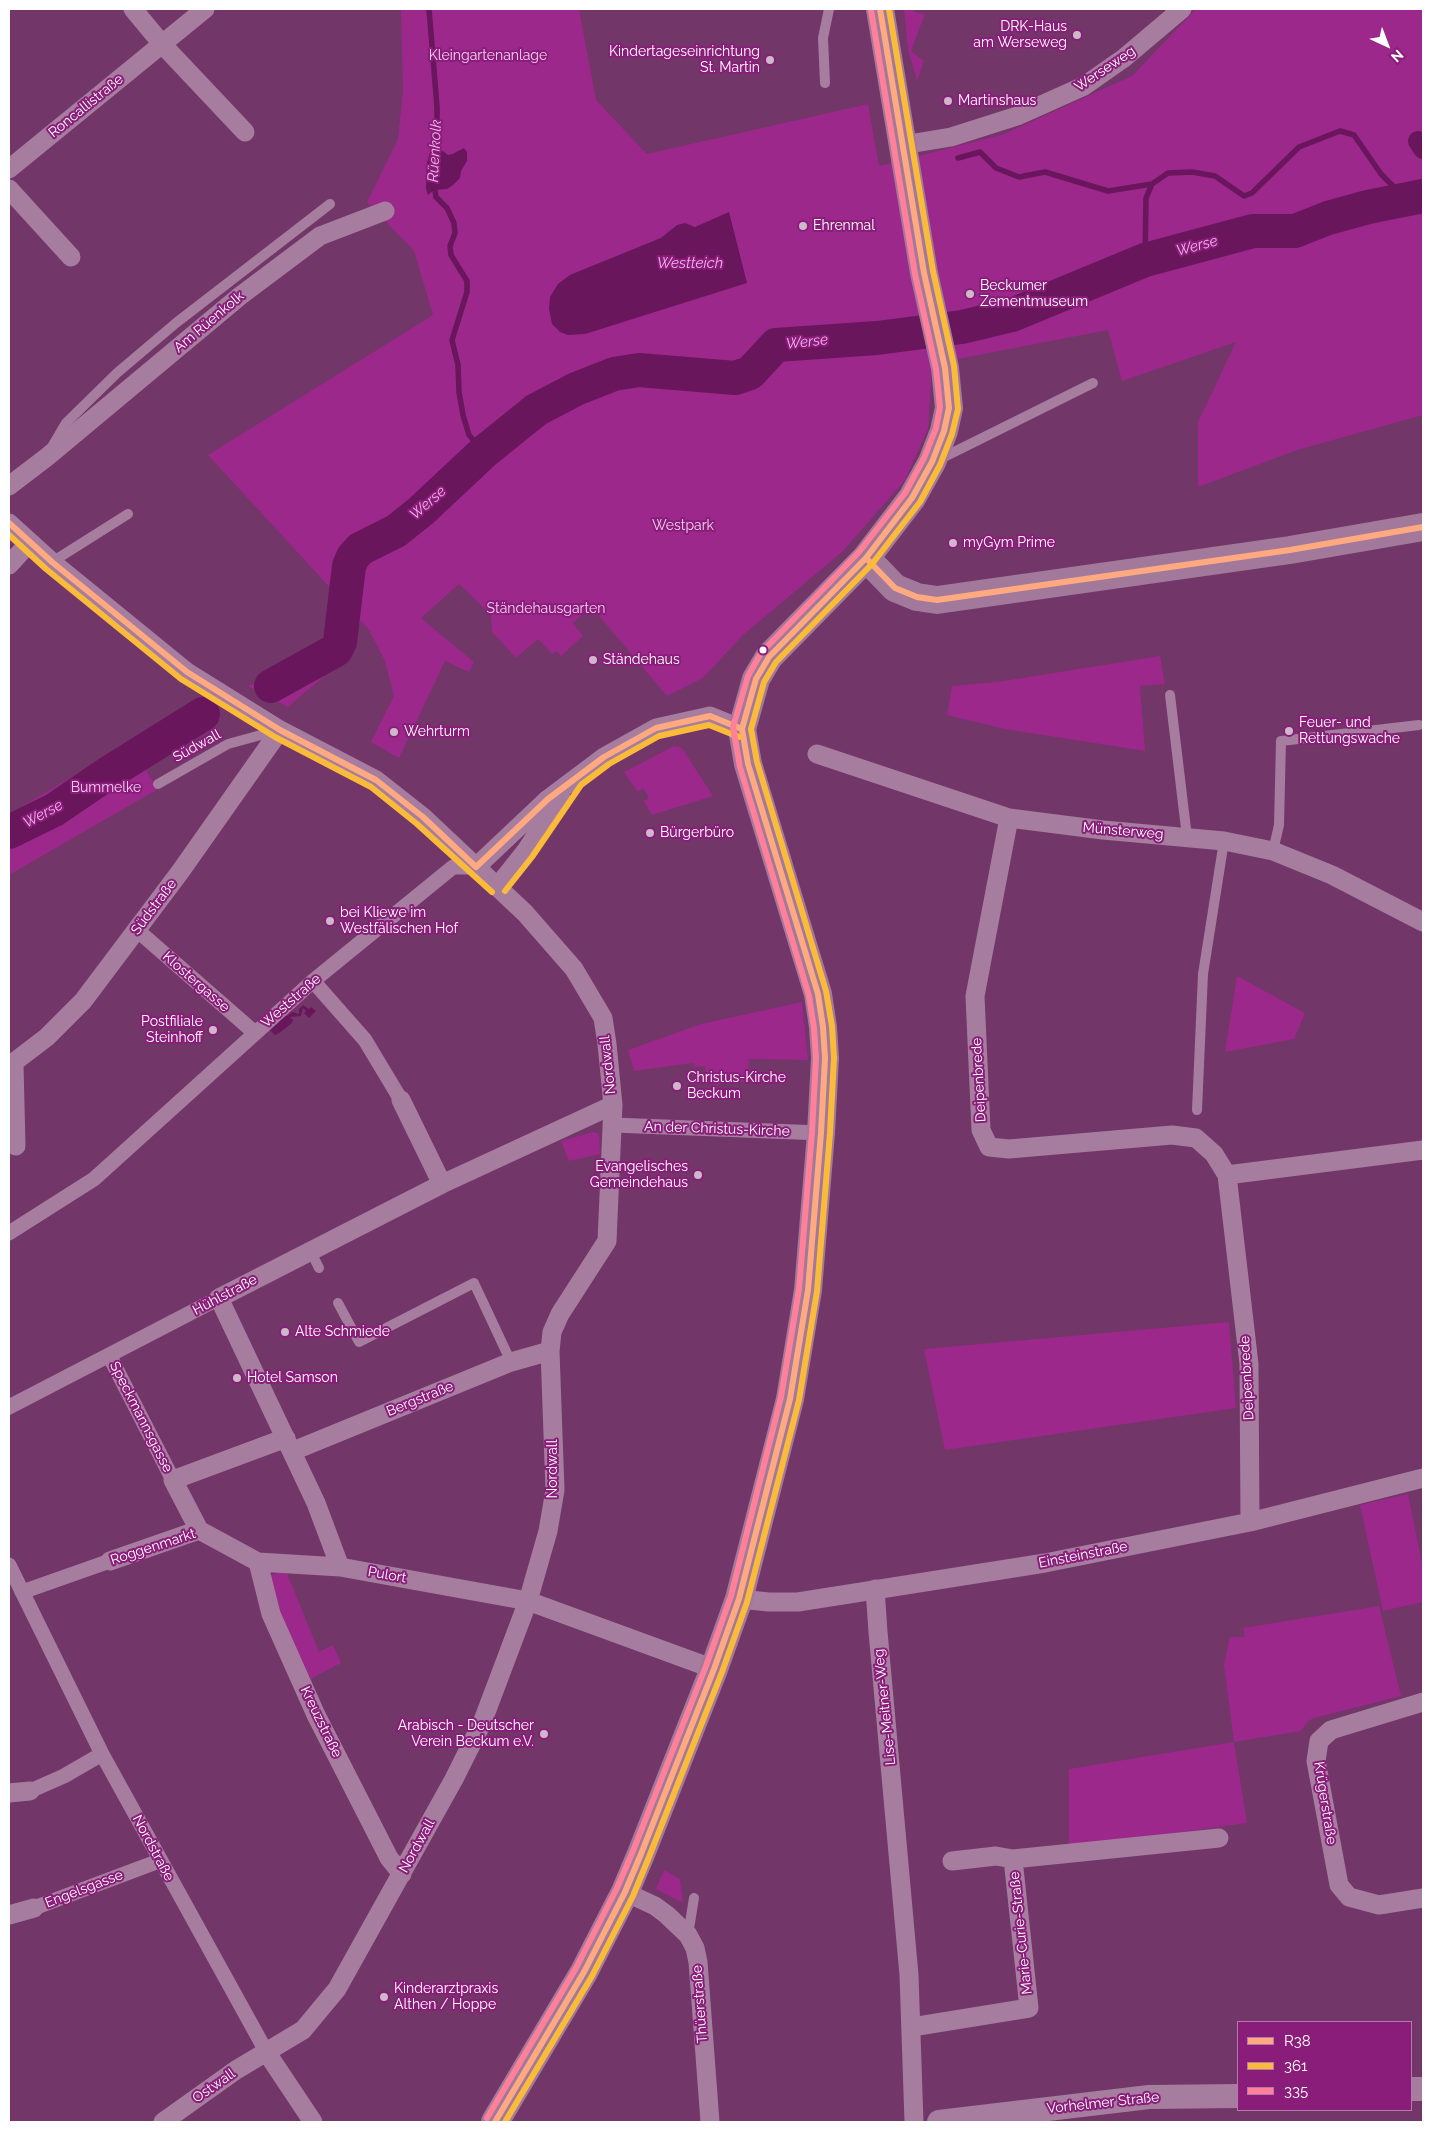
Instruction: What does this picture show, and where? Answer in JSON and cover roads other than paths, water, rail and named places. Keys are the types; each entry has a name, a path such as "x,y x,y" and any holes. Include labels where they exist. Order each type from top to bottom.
{"main road":[{"path":"495,2122 584,1972 625,1892 714,1670 739,1599 790,1399 808,1290 821,1134 825,1058 823,1027 818,994 757,798 748,764 742,729 756,679 769,657 866,558 912,498 932,462 944,431 949,408 948,387 932,312 880,9"},
{"path":"866,558 896,588 917,597 937,600 1290,550 1423,527"}],"street":[{"path":"133,9 162,44 245,132"},
{"name":"Roncallistraße","path":"9,169 205,9"},
{"name":"Werseweg","path":"903,145 951,137 1017,116 1084,86 1124,58 1182,9"},
{"path":"9,189 71,257"},
{"name":"Am Rüenkolk","path":"9,486 47,457 240,296 320,236 385,210"},
{"name":"Nordwall","path":"9,523 52,562 187,672 280,730 376,780 423,817 525,912 574,969 603,1018 608,1044 613,1105 607,1241 560,1314 552,1332 550,1351 555,1490 548,1532 528,1601 482,1723 454,1780 337,1989 303,2030 266,2053"},
{"path":"9,565 30,542"},
{"path":"476,867 548,799 604,757 656,728 710,716 742,729"},
{"name":"Südstraße","path":"11,1065 47,1037 83,1001 137,930 280,730"},
{"name":"Münsterweg","path":"817,754 1009,818 1103,830 1224,841 1272,851 1332,875 1423,922"},
{"path":"498,886 525,852 575,779"},
{"name":"Deipenbrede","path":"1009,818 975,996 981,1130 989,1147 1009,1149 1172,1135 1196,1138 1214,1154 1227,1175 1249,1364 1250,1522"},
{"name":"Weststraße","path":"9,1233 94,1179 313,981 453,867 476,867"},
{"name":"Klostergasse","path":"137,930 254,1033"},
{"path":"313,981 365,1040 402,1100 442,1184"},
{"path":"11,1065 16,1146"},
{"name":"Hühlstraße","path":"9,1407 310,1250 442,1184 613,1105"},
{"name":"An der Christus-Kirche","path":"612,1125 821,1134"},
{"path":"1227,1175 1423,1150"},
{"path":"220,1298 316,1503 340,1567"},
{"name":"Bergstraße","path":"289,1445 511,1362 550,1351"},
{"name":"Speckmannsgasse","path":"109,1355 199,1530"},
{"name":"Speckmannsgasse","path":"173,1480 289,1445"},
{"name":"Einsteinstraße","path":"739,1599 798,1602 1046,1563 1250,1522 1423,1478"},
{"name":"Roggenmarkt","path":"22,1592 199,1530 258,1562 340,1567"},
{"name":"Kreuzstraße","path":"258,1562 271,1614 316,1715 389,1858 402,1874"},
{"name":"Nordstraße","path":"9,1565 102,1754 159,1861 266,2053 313,2122"},
{"name":"Pulort","path":"340,1567 528,1601 714,1670"},
{"name":"Lise-Meitner-Weg","path":"876,1590 912,2026"},
{"name":"Krügerstraße","path":"1423,1702 1331,1730 1319,1741 1316,1761 1339,1884 1349,1897 1379,1905 1423,1898"},
{"path":"9,1793 30,1791 64,1776 102,1754"},
{"name":"Marie-Curie-Straße","path":"952,1861 996,1856 1013,1859 1219,1838"},
{"name":"Marie-Curie-Straße","path":"912,2026 1029,2008 1013,1859"},
{"name":"Engelsgasse","path":"9,1915 34,1908 159,1861"},
{"name":"Thüerstraße","path":"625,1892 655,1906 688,1935 695,1948 698,1962 710,2122"},
{"path":"912,2026 914,2122"},
{"name":"Ostwall","path":"163,2122 236,2070 266,2053"},
{"name":"Vorhelmer Straße","path":"939,2122 1149,2097 1237,2096"}],"lane":[{"path":"825,83 824,38 829,9"},
{"name":"Am Rüenkolk","path":"47,457 66,423 116,373 176,323 330,204"},
{"path":"932,462 1093,383"},
{"path":"52,562 128,514"},
{"path":"1170,696 1186,837"},
{"path":"1272,851 1279,825 1281,741 1419,725"},
{"name":"Südwall","path":"158,784 228,744 280,730"},
{"path":"1197,1110 1203,974 1224,841"},
{"path":"310,1250 319,1268"},
{"path":"338,1303 359,1342 474,1283 511,1362"},
{"path":"688,1935 694,1898"}],"water":[{"path":"464,148 467,152 467,161 461,171 460,178 447,189 434,190 428,195 426,189 427,163 430,152 443,151 448,155"},
{"name":"Westteich","path":"729,212 747,283 585,334 568,335 560,332 552,324 549,309 550,297 558,284 570,275 661,238 677,225 685,223 695,227"},
{"path":"303,1005 309,1009 311,1007 316,1011 309,1018 304,1013 306,1011 303,1008 301,1016 290,1017 293,1020 292,1023 279,1033 275,1035 270,1030 285,1014 287,1016 292,1012 299,1014 299,1009"}],"waterway":[{"name":"Rüenkolk","path":"429,9 437,107 437,158"},
{"path":"1145,260 1146,198 1152,184 1168,173 1192,172 1215,176 1244,196 1252,193 1299,147 1340,131 1354,135 1381,174 1407,200"},
{"path":"1418,141 1423,149"},
{"path":"958,158 980,152 996,168 1019,177 1045,172 1108,191 1152,184"},
{"name":"Rüenkolk","path":"434,184 436,197 447,208 454,223 455,233 450,246 451,255 467,281 467,292 452,340 458,365 459,392 463,415 469,435 484,452"},
{"name":"Werse","path":"271,686 336,650 340,642 349,566 353,557 360,549 396,531 421,511 484,452 536,410 576,389 614,374 639,370 735,378 750,373 776,345 877,338 962,327 1012,315 1145,260 1253,231 1295,231 1328,218 1368,207 1423,196"},
{"name":"Werse","path":"9,832 54,810 107,774 203,714"}],"place":[{"name":"DRK-Haus am Werseweg","path":"1077,35"},
{"name":"Kindertageseinrichtung St. Martin","path":"770,60"},
{"name":"Martinshaus","path":"948,101"},
{"name":"Ehrenmal","path":"803,226"},
{"name":"Beckumer Zementmuseum","path":"970,294"},
{"name":"myGym Prime","path":"953,543"},
{"name":"Ständehaus","path":"593,660"},
{"name":"Feuer- und Rettungswache","path":"1289,731"},
{"name":"Wehrturm","path":"394,732"},
{"name":"Bürgerbüro","path":"650,833"},
{"name":"bei Kliewe im Westfälischen Hof","path":"330,921"},
{"name":"Postfiliale Steinhoff","path":"213,1030"},
{"name":"Christus-Kirche Beckum","path":"677,1086"},
{"name":"Evangelisches Gemeindehaus","path":"698,1175"},
{"name":"Alte Schmiede","path":"285,1332"},
{"name":"Hotel Samson","path":"237,1378"},
{"name":"Arabisch - Deutscher Verein Beckum e.V.","path":"544,1734"},
{"name":"Kinderarztpraxis Althen / Hoppe","path":"384,1997"}],"park label":[{"name":"Kleingartenanlage","path":"488,56"},
{"name":"Westpark","path":"683,526"},
{"name":"Ständehausgarten","path":"546,609"},
{"name":"Bummelke","path":"106,788"}]}
